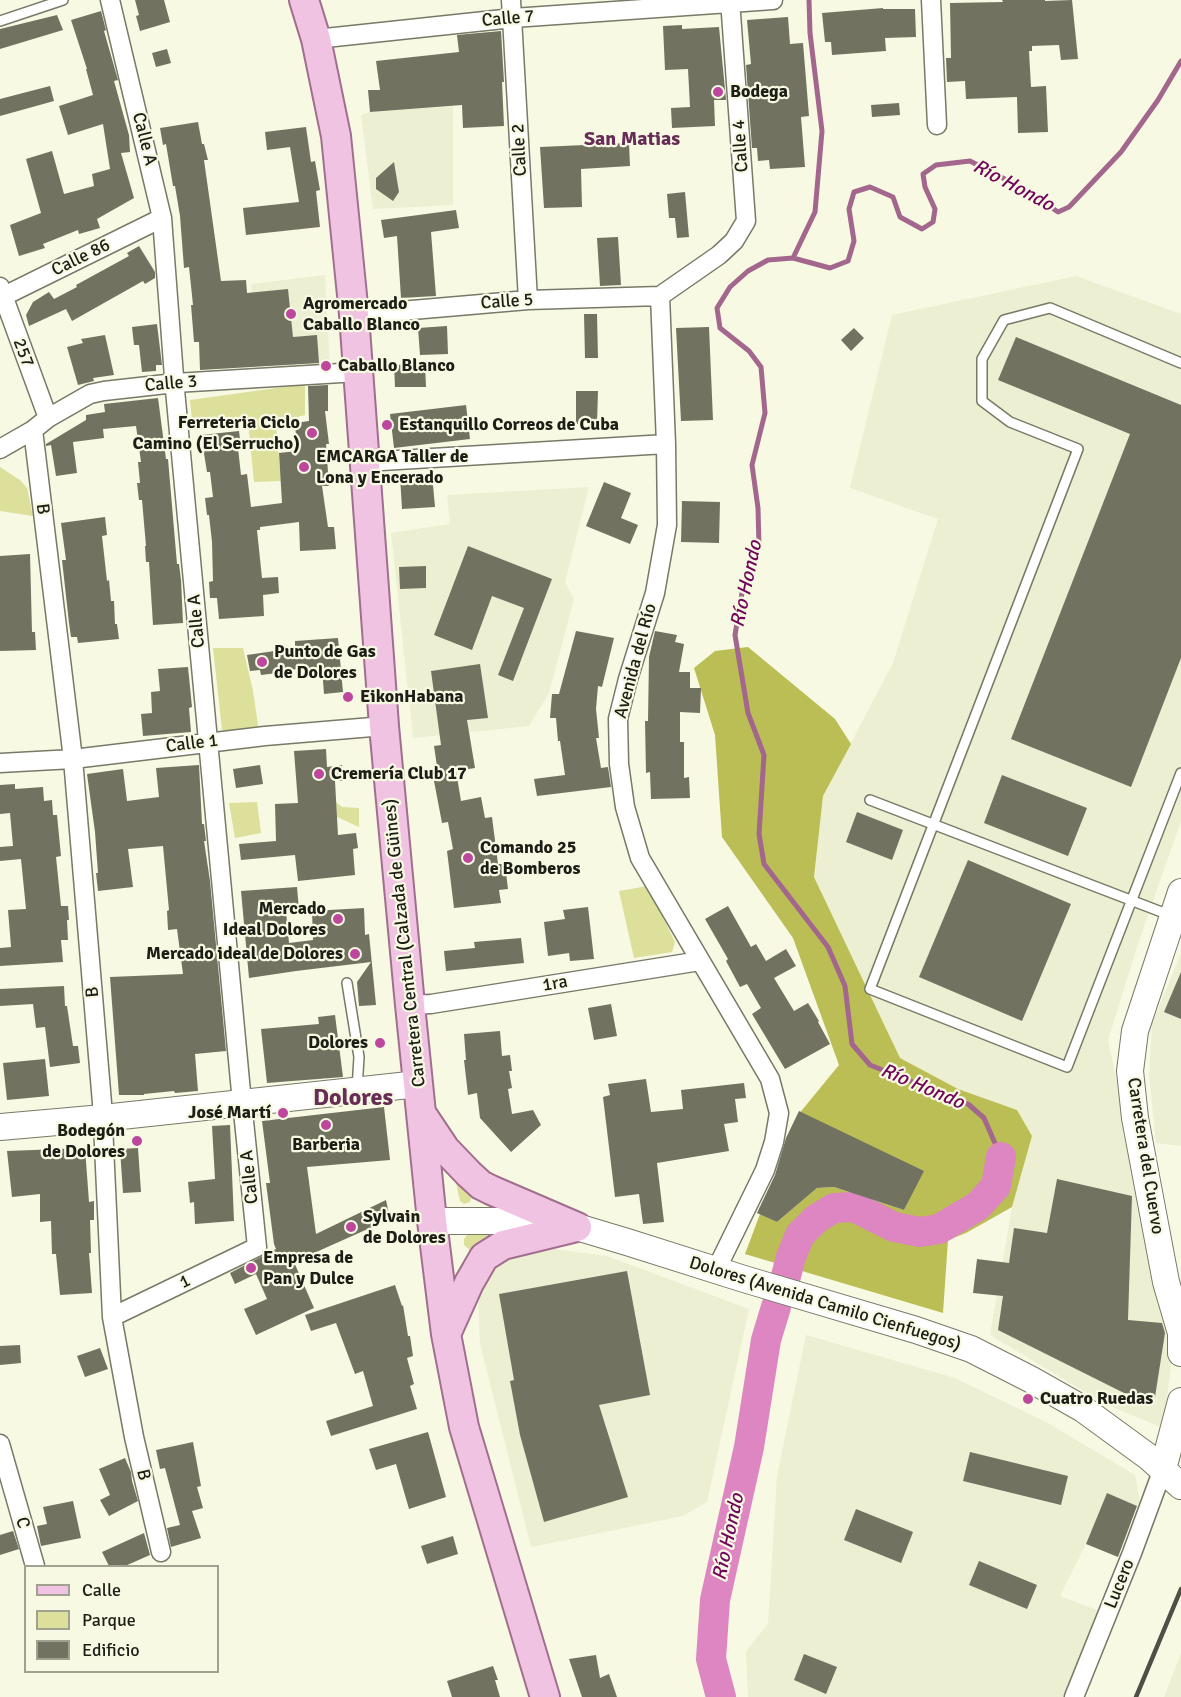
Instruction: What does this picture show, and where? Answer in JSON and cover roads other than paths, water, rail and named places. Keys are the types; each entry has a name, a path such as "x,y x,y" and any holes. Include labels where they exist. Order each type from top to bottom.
{"main road":[{"name":"Carretera Central (Calzada de Güines)","path":"304,0 316,39 336,135 354,315 384,726 421,1114 446,1334 464,1428 544,1697"},
{"path":"421,1114 445,1149 481,1185 577,1227"},
{"path":"446,1334 484,1257 503,1245 577,1227"}],"street":[{"name":"Calle A","path":"110,0 162,218 175,383 257,1247"},
{"name":"Calle 7","path":"316,39 512,9 773,0"},
{"path":"931,0 938,125"},
{"name":"Calle 4","path":"660,296 719,255 734,241 746,221 730,2"},
{"name":"Calle 2","path":"512,9 528,300"},
{"name":"Calle 86","path":"1,294 162,218"},
{"name":"257","path":"1,294 48,418"},
{"name":"Calle 5","path":"354,315 528,300 660,296"},
{"name":"Avenida del Río","path":"660,296 667,525 655,593 627,679 618,719 619,764 625,807 640,858 770,1079 779,1113 774,1142 765,1170 716,1270"},
{"name":"Calle 3","path":"0,449 90,394 175,383 358,372"},
{"name":"B","path":"33,430 73,759 103,1118 112,1317 134,1437 161,1552"},
{"path":"365,462 666,444"},
{"name":"Calle 1","path":"0,763 73,759 209,742 384,726"},
{"name":"Carretera del Cuervo","path":"1181,892 1135,1031 1130,1071 1135,1118 1166,1282 1181,1333 1181,1353"},
{"name":"1ra","path":"410,1005 431,1004 700,961"},
{"path":"0,1127 418,1084"},
{"name":"Dolores (Avenida Camilo Cienfuegos)","path":"432,1221 508,1221 577,1227 971,1349 1083,1409 1172,1477"},
{"name":"1","path":"112,1317 257,1247"},
{"path":"1172,1477 1181,1401"},
{"name":"C","path":"0,1444 35,1565"},
{"name":"Lucero","path":"1074,1697 1132,1553 1172,1477"}],"lane":[{"path":"0,21 63,0"},
{"path":"1181,363 1050,308 1004,320 982,359 982,400 1010,422 1078,449 870,989 1067,1066 1181,773"},
{"path":"870,800 1172,916"},
{"path":"347,983 359,1057 357,1091"}],"waterway":[{"path":"793,258 815,212 822,131 810,33 809,0"},
{"name":"Río Hondo","path":"1001,1157 984,1118 968,1104 870,1065 852,1044 845,986 828,947 764,864 759,834 764,755 748,713 735,635 742,593 759,547 758,508 752,465 765,413 761,367 749,351 720,328 717,308 730,287 748,271 768,260 793,258 830,268 848,261 854,241 849,209 854,192 870,187 893,197 900,217 922,229 933,222 935,209 925,187 923,174 936,165 970,161 1024,189 1058,212 1069,207 1121,152 1158,100 1181,61"},
{"name":"Río Hondo","path":"786,1276 800,1235 816,1219 834,1208 854,1207 894,1227 920,1232 939,1229 978,1206 996,1186 1001,1157"},
{"name":"Río Hondo","path":"721,1697 711,1659 715,1600 749,1447 766,1340 776,1307"}],"railway":[{"path":"1136,1697 1181,1589"}],"place":[{"name":"Bodega","path":"718,92"},
{"name":"Agromercado Caballo Blanco","path":"291,314"},
{"name":"Caballo Blanco","path":"326,366"},
{"name":"Estanquillo Correos de Cuba","path":"387,425"},
{"name":"Ferreteria Ciclo Camino (El Serrucho)","path":"312,433"},
{"name":"EMCARGA Taller de Lona y Encerado","path":"304,467"},
{"name":"Punto de Gas de Dolores","path":"262,662"},
{"name":"EikonHabana","path":"348,697"},
{"name":"Cremería Club 17","path":"319,774"},
{"name":"Comando 25 de Bomberos","path":"468,858"},
{"name":"Mercado Ideal Dolores","path":"338,919"},
{"name":"Mercado ideal de Dolores","path":"355,954"},
{"name":"Dolores","path":"380,1043"},
{"name":"José Martí","path":"283,1113"},
{"name":"Barberia","path":"326,1125"},
{"name":"Bodegón de Dolores","path":"137,1141"},
{"name":"Sylvain de Dolores","path":"351,1227"},
{"name":"Empresa de Pan y Dulce","path":"251,1268"},
{"name":"Cuatro Ruedas","path":"1028,1399"}],"district":[{"name":"San Matias","path":"632,140"},
{"name":"Dolores","path":"353,1099"}]}
